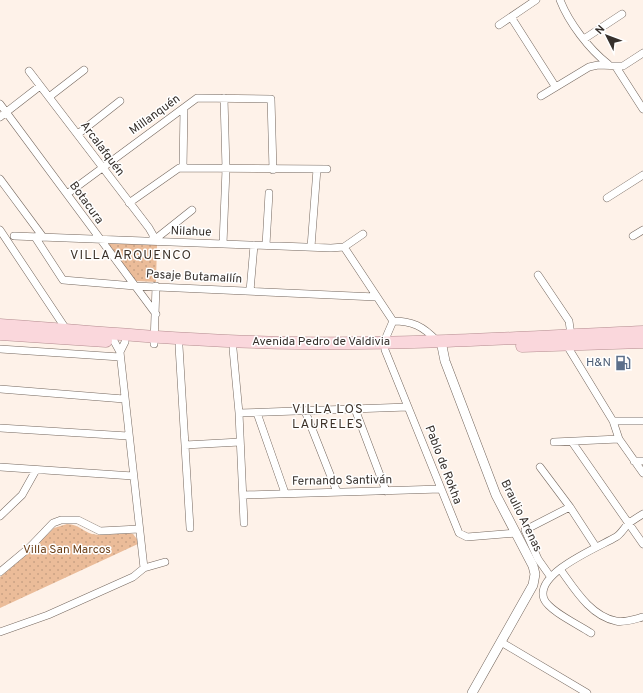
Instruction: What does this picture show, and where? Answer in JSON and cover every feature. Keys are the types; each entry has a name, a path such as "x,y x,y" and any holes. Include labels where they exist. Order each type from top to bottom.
{"main road":[{"name":"Avenida Pedro de Valdivia","path":"0,325 66,330 155,340 385,346"},
{"name":"Avenida Pedro de Valdivia","path":"569,340 643,332"},
{"name":"Avenida Pedro de Valdivia","path":"0,334 120,348 155,340 179,346 233,349 569,340 643,342"}],"street":[{"path":"499,25 536,0"},
{"path":"560,0 584,39 596,55 608,64 616,67 622,66 643,53"},
{"path":"584,39 622,14"},
{"path":"511,17 555,86"},
{"path":"541,96 555,86 589,67 608,64"},
{"path":"616,67 643,109"},
{"path":"49,97 84,70"},
{"name":"Arcalafquén","path":"29,71 149,228 153,241"},
{"path":"3,115 40,86"},
{"name":"Millanquén","path":"67,194 197,98 271,98 272,170"},
{"path":"223,244 226,169 224,98"},
{"path":"78,134 120,101"},
{"name":"Botacura","path":"0,104 3,115 67,194 156,314"},
{"path":"183,168 184,108"},
{"path":"129,203 175,170 183,168 272,170 327,169"},
{"path":"311,247 317,169"},
{"path":"607,198 643,175"},
{"path":"0,179 43,237"},
{"path":"266,245 269,193"},
{"path":"153,241 192,210"},
{"path":"0,230 66,330"},
{"path":"633,236 643,230"},
{"path":"363,234 344,247 393,321"},
{"name":"Nilahue","path":"14,236 344,247"},
{"name":"Pasaje Butamallín","path":"35,237 63,280 135,286 376,297"},
{"path":"250,291 254,245"},
{"path":"538,275 569,321 569,340 613,421 619,439 643,473"},
{"path":"155,340 156,286"},
{"path":"393,321 411,322 419,325 440,343"},
{"path":"385,346 393,321"},
{"name":"Braulio Arenas","path":"440,343 467,423 496,495 533,566 535,578 533,585 473,692"},
{"path":"179,346 190,528"},
{"name":"Pablo de Rokha","path":"385,346 456,530 461,535 467,536 516,533"},
{"path":"0,349 120,348 128,436 144,568"},
{"path":"233,349 239,413 244,523"},
{"path":"0,389 124,399"},
{"path":"239,413 408,407"},
{"path":"355,409 386,491"},
{"path":"305,411 337,492"},
{"path":"257,413 285,493"},
{"path":"613,421 643,421"},
{"path":"0,428 128,436"},
{"path":"554,442 619,439"},
{"path":"186,445 240,442"},
{"path":"572,442 643,544"},
{"path":"634,461 643,461"},
{"path":"0,467 133,476"},
{"path":"540,467 570,507 596,547"},
{"path":"0,516 22,495 36,470"},
{"name":"Fernando Santiván","path":"243,495 440,489"},
{"path":"0,506 11,507"},
{"path":"550,576 538,559 525,530 570,507"},
{"path":"590,632 557,612 544,599 544,586 550,576 596,547 617,537 629,524 643,514"},
{"path":"0,572 30,547 50,526 61,520 78,520 100,531 139,531"},
{"path":"0,632 48,615 133,577 144,568 165,562"},
{"path":"560,569 582,599 602,615 615,621 643,617"},
{"path":"501,642 587,693"}],"green space":[{"path":"106,243 157,245 156,282 136,281"},
{"name":"Villa San Marcos","path":"67,524 92,534 133,534 140,543 0,608 0,577 31,551 54,528"}],"place":[{"name":"H&N","path":"623,363"}],"district":[{"name":"VILLA ARQUENCO","path":"131,256"},
{"name":"VILLA LOS LAURELES","path":"328,418"}]}
